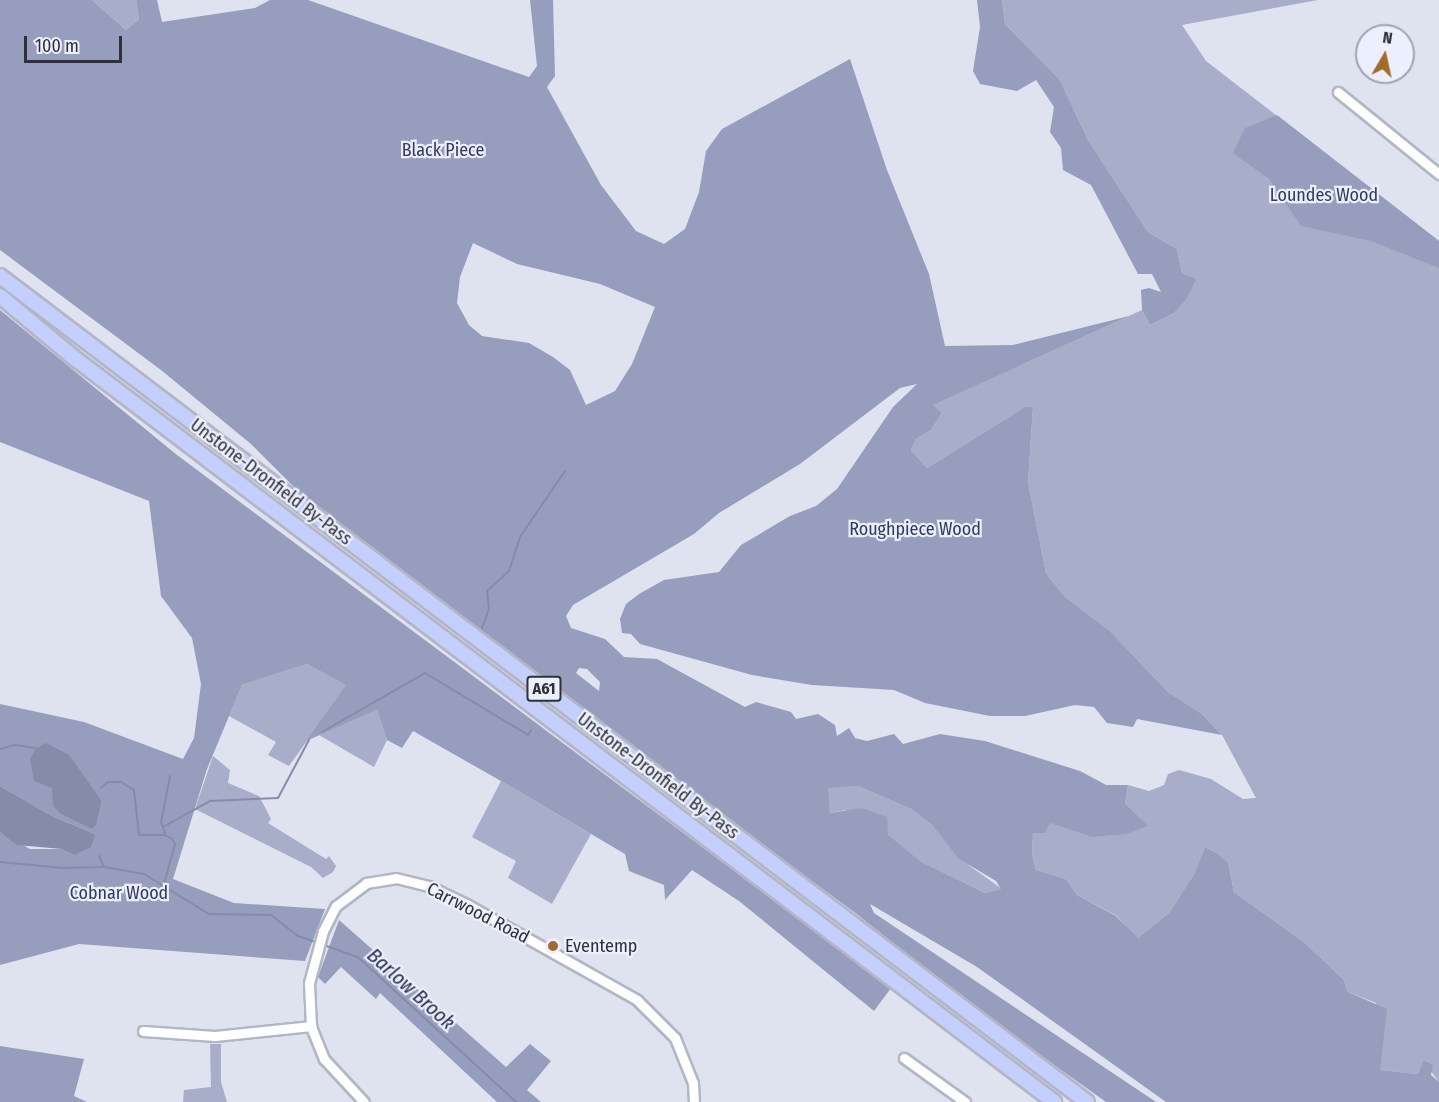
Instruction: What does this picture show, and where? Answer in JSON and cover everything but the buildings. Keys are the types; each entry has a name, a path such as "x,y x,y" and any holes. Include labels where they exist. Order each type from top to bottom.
{"highway":[{"name":"Unstone-Dronfield By-Pass","path":"0,276 1087,1102"},
{"name":"Unstone-Dronfield By-Pass","path":"0,296 73,357 1052,1102"},
{"name":"A61","path":"1052,1075 1096,1102"}],"street":[{"path":"1338,92 1439,174"},
{"name":"Carrwood Road","path":"311,1026 309,983 314,958 323,931 336,906 366,883 396,878 431,887 487,916 648,1008 675,1038 686,1060 694,1102"},
{"path":"143,1031 215,1036 311,1026 331,1068 364,1102"},
{"path":"904,1058 965,1102"}],"green space":[{"path":"0,0 92,0 126,30 139,19 136,0 157,0 162,22 255,8 270,0 308,0 529,77 537,66 530,0 553,0 555,76 547,87 601,185 636,231 664,244 685,229 699,192 706,151 722,129 850,59 887,170 929,274 945,346 1013,345 1129,316 933,405 942,413 931,430 916,439 911,450 927,468 1025,407 1033,407 1028,482 1046,573 1064,596 1110,631 1168,692 1202,714 1222,735 1137,719 1133,727 1107,723 1094,707 1075,705 1025,716 990,716 925,703 894,690 812,685 752,675 640,644 631,634 622,633 620,619 626,604 639,594 664,580 719,572 741,545 790,516 816,506 837,489 893,407 917,384 900,388 800,464 719,513 694,534 573,605 566,616 571,628 605,639 624,657 657,659 745,707 756,702 791,712 796,719 818,714 835,725 837,736 849,728 855,738 867,741 894,734 903,744 940,734 985,741 1080,771 1106,785 1128,785 1125,803 1148,826 1126,834 1092,837 1050,823 1045,833 1033,833 1032,854 1036,870 1066,879 1077,895 1116,916 1138,938 1169,913 1194,874 1205,847 1217,853 1228,862 1234,892 1305,943 1344,980 1348,992 1387,1009 1380,1070 1418,1074 1423,1060 1433,1065 1431,1075 1439,1082 1439,1102 1166,1102 977,967 870,904 874,913 1156,1102 1106,1102 984,1015 854,912 674,780 309,502 251,444 161,370 0,250","holes":["473,243 517,264 600,284 655,307 632,364 615,391 586,405 570,370 553,357 529,343 482,336 469,325 457,303 460,277","579,668 587,669 600,682 599,691 576,673","858,786 911,809 932,825 959,859 996,881 1001,889 985,893 920,861 888,835 887,817 862,808 830,813 828,788"]},
{"path":"92,0 136,0 139,19 126,30"},
{"path":"977,0 1002,0 1005,24 1060,80 1088,140 1148,232 1177,249 1182,273 1196,279 1187,299 1174,313 1150,325 1142,310 1141,290 1149,288 1161,292 1152,274 1138,274 1091,185 1063,170 1061,148 1050,132 1054,107 1036,80 1017,91 980,84 973,71 980,27"},
{"path":"1002,0 1318,0 1182,25 1206,61 1439,241 1439,1082 1423,1060 1418,1074 1380,1070 1376,1003 1348,992 1344,980 1305,943 1234,892 1228,862 1217,853 1205,847 1194,874 1169,913 1137,939 1117,916 1077,895 1066,879 1036,870 1032,854 1033,833 1049,823 1062,824 1079,833 1147,826 1125,803 1128,785 1149,791 1164,785 1168,774 1179,770 1211,779 1243,799 1256,798 1222,735 1202,714 1168,692 1110,631 1064,596 1046,573 1028,482 1033,407 1025,407 927,468 911,450 916,439 931,430 942,413 932,405 1142,310 1150,325 1174,313 1187,299 1195,279 1182,273 1177,249 1148,232 1088,140 1060,80 1005,24"},
{"name":"Loundes Wood","path":"1277,115 1439,241 1439,268 1371,241 1301,226 1269,179 1233,153 1245,128"},
{"name":"Cobnar Wood","path":"0,310 177,455 891,988 874,1011 739,901 692,870 665,900 664,885 629,871 625,854 501,781 413,731 402,748 387,740 377,710 306,741 346,685 307,664 242,685 207,769 173,879 234,903 325,909 305,961 79,944 0,965 0,832 30,849 63,849 74,855 95,834 54,817 0,786 0,704 84,722 183,759 194,738 201,684 192,638 161,596 149,501 0,442","holes":["81,773 102,801 97,823 48,783"]},
{"path":"307,664 347,685 289,766 268,755 276,742 229,716 242,685"},
{"path":"377,710 387,740 374,767 319,735"},
{"path":"213,756 230,770 228,783 259,796 271,819 268,823 326,859 329,856 336,866 333,872 323,878 311,867 195,809"},
{"path":"501,781 591,834 552,904 508,878 516,861 472,837"},
{"path":"858,786 911,809 932,825 960,859 1002,889 985,893 920,861 846,810 830,813 827,787"},
{"path":"339,920 506,1067 530,1044 551,1061 527,1090 541,1102 497,1102 380,993 376,999 341,967 325,984 318,977"},
{"path":"210,1044 221,1044 221,1082 227,1102 183,1102 184,1090 211,1087"},
{"path":"0,1046 84,1059 74,1096 87,1102 0,1102"}],"shaded area":[{"path":"46,743 69,755 102,801 97,823 92,829 61,814 53,806 52,788 34,781 30,759 36,748"},
{"path":"0,786 54,817 95,834 91,847 74,855 62,849 17,845 0,832"}],"waterway":[{"path":"482,628 489,609 487,591 509,571 520,537 565,471"},
{"path":"322,732 425,673 528,735 531,730"},
{"path":"163,827 210,801 278,798 309,740"},
{"path":"0,749 15,745 36,748"},
{"path":"165,834 161,822 170,776"},
{"path":"101,788 108,782 121,782 134,790 139,835 165,835 172,839 175,844 164,884"},
{"path":"99,856 104,867"},
{"name":"Barlow Brook","path":"0,862 63,868 104,867 144,874 209,914 271,915 298,936 318,943"},
{"name":"Barlow Brook","path":"324,945 359,958 516,1102"}],"place":[{"name":"Eventemp","path":"553,946"}],"park label":[{"name":"Black Piece","path":"443,150"},
{"name":"Roughpiece Wood","path":"915,529"}]}
